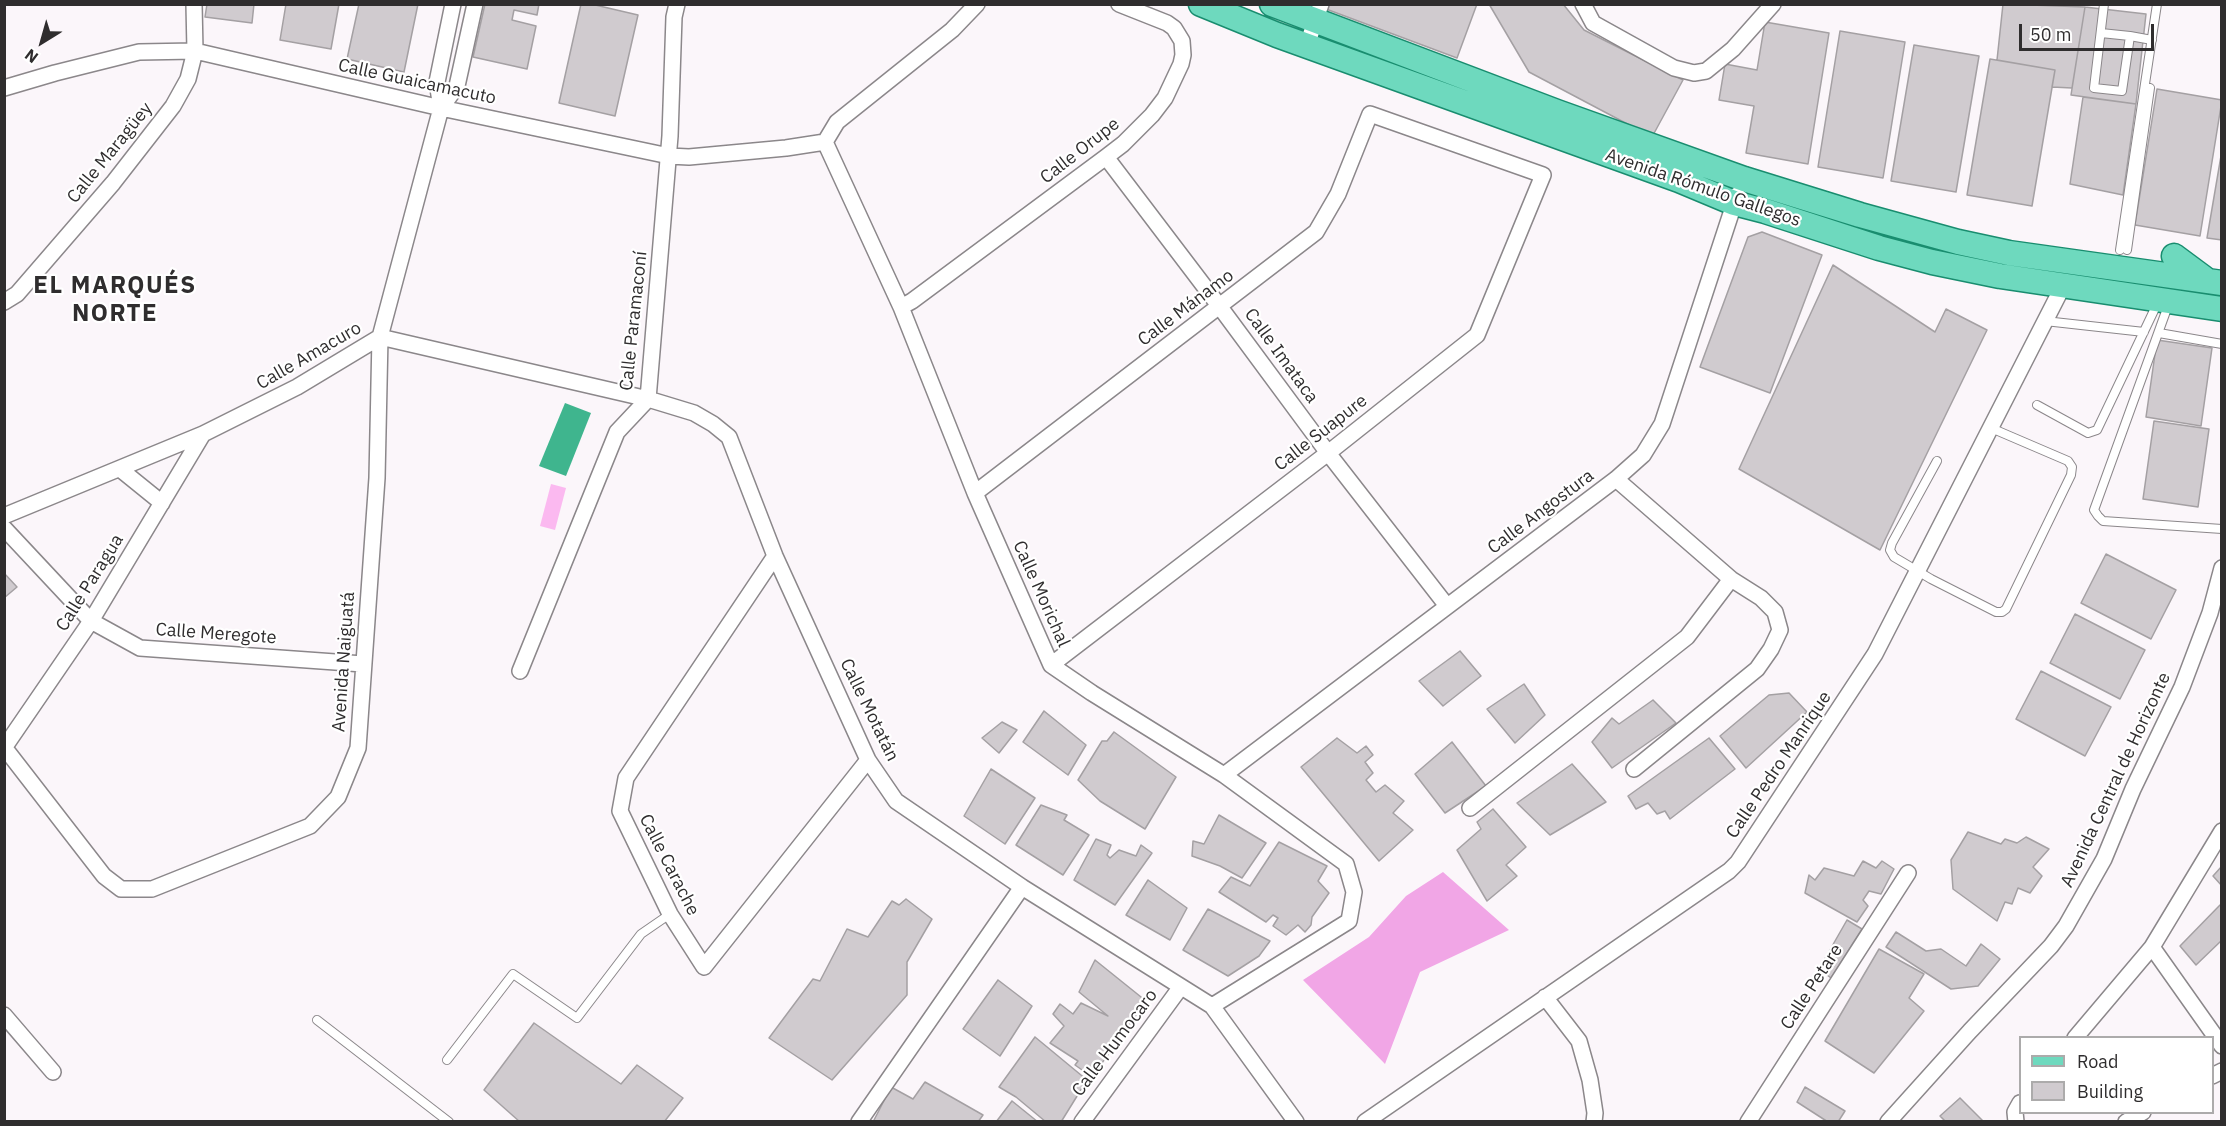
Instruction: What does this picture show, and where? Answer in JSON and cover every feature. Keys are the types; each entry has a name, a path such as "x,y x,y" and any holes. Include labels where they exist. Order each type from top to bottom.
{"main road":[{"name":"Avenida Rómulo Gallegos","path":"1201,4 1307,45 1668,176 1734,203 1932,262 2063,286 2222,309"},
{"name":"Avenida Rómulo Gallegos","path":"1272,4 1318,13 1744,179 1854,206 1958,243 2009,253 2214,281"},
{"path":"2174,256 2214,281"}],"street":[{"name":"Calle Maragüey","path":"4,303 16,294 113,183 173,106 188,79 195,51 194,4"},
{"name":"Avenida Naiguatá","path":"441,108 437,82 453,4"},
{"name":"Avenida Naiguatá","path":"5,748 104,876 122,889 152,889 310,826 338,797 358,748 377,478 380,337 441,108 457,86 475,4"},
{"path":"825,142 837,122 951,30 977,4"},
{"name":"Calle Orupe","path":"901,307 1123,144 1152,115 1165,98 1183,55 1182,41 1174,28 1167,23 1119,4"},
{"path":"1582,4 1593,23 1674,68 1694,73 1706,71 1733,49 1773,4"},
{"name":"Calle Paramaconí","path":"520,672 617,432 648,399 669,156 674,9"},
{"path":"1307,45 1318,13"},
{"name":"Calle Guaicamacuto","path":"4,88 139,52 195,51 441,108 669,156 786,148 825,142"},
{"name":"Calle Suapure","path":"1051,665 1328,453 1477,334 1543,175 1370,114"},
{"name":"Calle Mánamo","path":"975,493 1316,232 1338,194 1370,114"},
{"name":"Calle Morichal","path":"825,142 901,307 975,493 1051,665 1092,693 1224,774 1346,864 1354,892 1349,921 1212,1006"},
{"name":"Calle Imataca","path":"1106,157 1328,453 1447,606"},
{"name":"Calle Angostura","path":"1224,774 1616,479 1643,455 1662,424 1734,203 1744,179"},
{"name":"Calle Pedro Manrique","path":"1365,1122 1730,871 1738,862 1875,654 2063,286"},
{"name":"Calle Amacuro","path":"4,516 203,434 297,387 380,337 648,399"},
{"name":"Calle Motatán","path":"648,399 694,413 729,437 775,556 868,760 896,801 1022,887 1212,1006"},
{"name":"Calle Paragua","path":"5,748 91,621 203,434"},
{"path":"120,469 162,503"},
{"path":"1616,479 1731,579 1761,598 1774,612 1780,630 1772,649 1757,669 1634,769"},
{"name":"Calle Meregote","path":"4,528 91,621 140,648 363,664"},
{"name":"Calle Carache","path":"775,556 626,778 620,811 670,914 704,967 868,760"},
{"name":"Avenida Central de Horizonte","path":"1888,1122 2051,946 2066,926 2104,859 2133,789 2182,687 2210,613 2222,568"},
{"path":"1470,808 1687,637 1731,579"},
{"path":"2077,1036 2152,946 2222,831"},
{"name":"Calle Petare","path":"1748,1122 1908,873"},
{"path":"859,1122 1022,887"},
{"path":"2152,946 2222,1046"},
{"name":"Calle Humocaro","path":"1082,1122 1180,988"},
{"path":"1545,997 1580,1041 1590,1080 1595,1113 1594,1122"},
{"path":"1212,1006 1296,1122"},
{"path":"4,1015 53,1072"},
{"path":"2016,1122 2015,1112 2019,1105"},
{"path":"2126,1122 2141,1114"}],"lane":[{"path":"2104,4 2094,88 2122,91 2130,36"},
{"path":"2123,250 2152,68 2152,40 2157,4"},
{"path":"2101,33 2152,40"},
{"path":"2037,405 2088,433 2097,430 2144,332 2164,301"},
{"path":"2164,301 2159,333 2094,510 2103,520 2222,530"},
{"path":"2045,321 2144,332"},
{"path":"2159,333 2222,344"},
{"path":"1937,461 1890,550 1894,556 1918,571 1996,612 2002,612 2006,609 2071,475 2072,467 2068,461 1991,428"},
{"path":"447,1060 513,974 578,1018 641,934 670,914"},
{"path":"317,1020 449,1122"}],"shaded area":[{"path":"565,403 591,413 566,476 539,466"},
{"path":"551,484 566,488 555,530 540,526"},
{"path":"1443,872 1509,930 1420,972 1385,1064 1303,980 1369,937 1406,896"}],"building":[{"path":"207,4 254,4 252,23 205,17"},
{"path":"286,4 339,4 331,49 280,40"},
{"path":"359,4 418,4 404,72 347,59"},
{"path":"485,4 539,4 537,15 514,10 512,20 536,26 527,69 473,57"},
{"path":"581,4 591,4 638,15 615,116 559,103"},
{"path":"1328,4 1477,4 1457,58 1326,9"},
{"path":"1489,4 1563,4 1584,30 1683,80 1652,137 1529,72"},
{"path":"2003,4 2085,7 2072,88 2052,87 2055,70 1997,60"},
{"path":"2085,7 2146,14 2136,104 2071,95"},
{"path":"1765,22 1829,33 1808,164 1746,153 1754,106 1719,100 1725,64 1757,70"},
{"path":"1840,31 1905,42 1883,178 1818,167"},
{"path":"1914,45 1979,56 1956,192 1891,181"},
{"path":"1990,59 2055,70 2032,206 1967,195"},
{"path":"2157,89 2222,100 2200,236 2135,225"},
{"path":"2083,97 2136,104 2123,195 2070,184"},
{"path":"2222,150 2222,240 2207,238"},
{"path":"1762,232 1822,255 1770,393 1700,367 1748,237"},
{"path":"1833,265 1935,332 1946,309 1987,330 1880,550 1739,469"},
{"path":"2157,340 2212,348 2201,426 2146,417"},
{"path":"2154,421 2209,429 2198,507 2143,499"},
{"path":"2106,554 2176,590 2151,639 2081,603"},
{"path":"4,573 17,587 4,598"},
{"path":"2075,614 2145,650 2120,699 2050,663"},
{"path":"1460,651 1481,676 1443,706 1419,681"},
{"path":"2041,671 2111,707 2085,756 2016,719"},
{"path":"1524,684 1545,715 1515,743 1487,709"},
{"path":"1789,693 1807,712 1746,768 1720,736 1769,695"},
{"path":"1653,700 1676,723 1612,768 1592,742 1612,718 1619,724"},
{"path":"1044,711 1086,745 1068,775 1023,742"},
{"path":"1002,722 1017,730 999,753 982,738"},
{"path":"1114,732 1176,777 1145,829 1100,801 1078,780 1102,741 1107,741"},
{"path":"1337,738 1357,753 1366,746 1373,755 1365,762 1373,773 1366,780 1376,792 1385,785 1404,801 1393,813 1413,830 1379,861 1301,767"},
{"path":"1709,738 1735,769 1670,819 1665,811 1657,814 1648,803 1636,809 1628,796"},
{"path":"1452,742 1486,786 1445,813 1415,774"},
{"path":"1572,764 1606,802 1550,835 1517,803"},
{"path":"991,769 1035,798 1005,844 964,816"},
{"path":"1041,805 1067,815 1064,820 1089,835 1063,875 1016,845"},
{"path":"1493,809 1526,847 1506,865 1517,876 1487,901 1457,850 1481,829 1477,822"},
{"path":"1219,815 1266,843 1242,878 1220,866 1192,856 1193,841 1204,844"},
{"path":"1968,832 2001,844 2005,839 2017,843 2026,837 2049,849 2033,867 2042,876 2030,893 2018,888 2012,904 2005,902 1997,921 1953,889 1951,860"},
{"path":"1096,839 1111,845 1107,855 1110,858 1119,850 1136,856 1141,845 1152,853 1115,905 1074,880"},
{"path":"1279,842 1327,866 1318,881 1329,893 1312,917 1311,925 1305,932 1298,925 1286,935 1273,926 1278,918 1273,915 1266,922 1219,892 1231,877 1250,886"},
{"path":"1863,861 1876,868 1882,861 1894,869 1881,894 1869,891 1863,900 1868,906 1857,922 1805,893 1809,875 1815,880 1824,868 1854,876"},
{"path":"2222,866 2222,886 2213,876"},
{"path":"1148,880 1187,908 1170,940 1126,915"},
{"path":"906,899 932,919 907,962 907,995 832,1080 769,1038 813,979 820,981 847,929 868,937 892,901 899,905"},
{"path":"2220,905 2222,906 2222,940 2196,965 2180,946"},
{"path":"1208,909 1270,941 1259,956 1228,976 1183,950"},
{"path":"1847,920 1862,929 1831,978 1819,969"},
{"path":"1896,932 1926,951 1941,949 1966,966 1981,944 2000,959 1978,986 1951,989 1886,947"},
{"path":"1879,949 1924,974 1909,998 1924,1011 1874,1073 1825,1041"},
{"path":"1095,960 1146,1001 1092,1077 1075,1065 1078,1061 1050,1043 1064,1026 1053,1014 1060,1004 1073,1014 1081,1003 1108,1016 1079,992"},
{"path":"998,980 1032,1006 1000,1056 963,1029"},
{"path":"534,1023 621,1084 637,1065 683,1098 664,1122 520,1122 484,1090"},
{"path":"1035,1037 1087,1080 1061,1122 1046,1122 1016,1097 999,1087"},
{"path":"925,1082 983,1115 978,1122 873,1122 891,1087 913,1099"},
{"path":"1805,1087 1845,1111 1838,1122 1828,1122 1797,1102"},
{"path":"1960,1098 1984,1122 1946,1122 1940,1116"},
{"path":"1012,1101 1038,1122 996,1122"}],"district":[{"name":"EL MARQUÉS NORTE","path":"115,300"}]}
